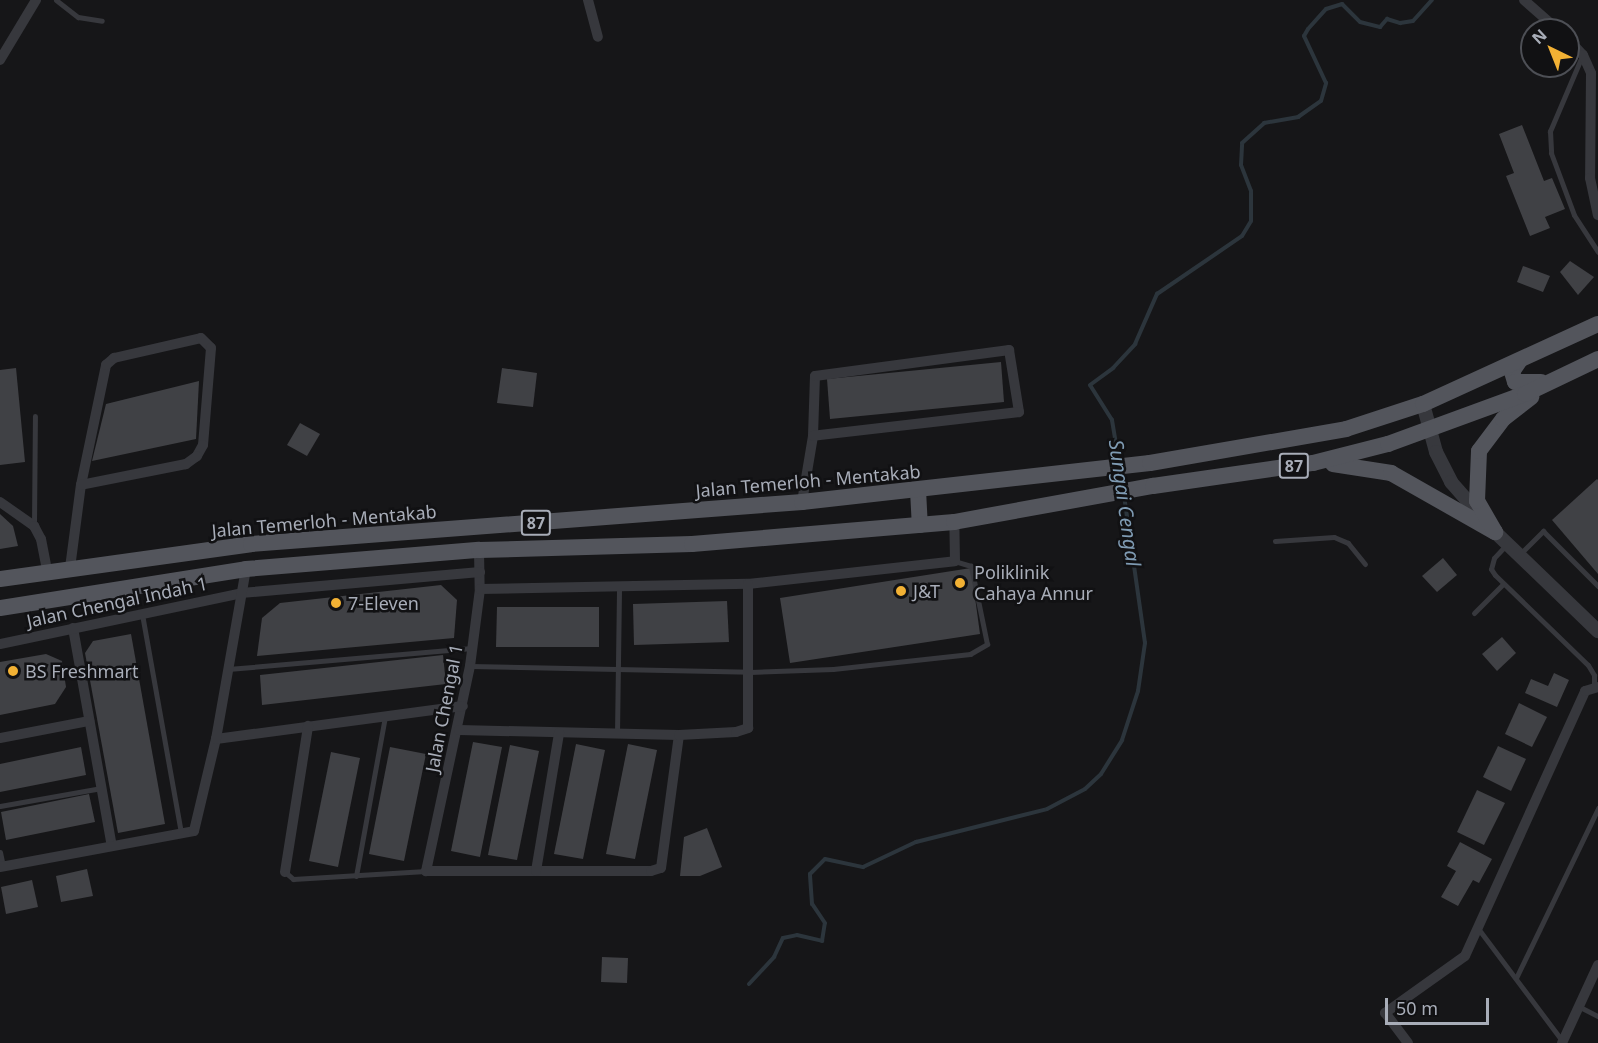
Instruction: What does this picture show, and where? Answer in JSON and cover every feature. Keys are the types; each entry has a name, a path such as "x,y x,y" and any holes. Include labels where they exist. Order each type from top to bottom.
{"main road":[{"name":"Jalan Temerloh - Mentakab","path":"0,579 47,570 251,544 802,502 1072,475 1150,463 1346,429 1423,404 1598,324"},
{"name":"87","path":"0,608 246,569 479,550 692,544 954,522 1153,486 1313,463 1431,429 1554,381 1598,359"},
{"path":"1520,360 1512,372 1515,382 1554,381"},
{"path":"1495,532 1478,501 1479,451 1503,419 1554,381"},
{"path":"1313,463 1359,465 1391,473 1495,532"},
{"path":"918,490 920,525"}],"street":[{"path":"0,60 36,0"},
{"path":"588,0 598,37"},
{"path":"1524,0 1544,18"},
{"path":"1580,52 1591,73 1590,178 1598,215"},
{"path":"70,568 81,485 106,365 114,358 201,338 211,348 203,445 197,456 186,464 81,485"},
{"path":"802,502 813,436 815,376 1009,350 1019,412 813,436"},
{"path":"1423,404 1451,482 1495,532 1598,631"},
{"path":"0,502 33,526 41,539 47,570"},
{"path":"480,589 748,584 955,561 954,522"},
{"name":"Jalan Chengal 1","path":"426,871 459,730 470,666 480,589 479,550"},
{"path":"1,866 194,831 216,738 246,569"},
{"name":"Jalan Chengal Indah 1","path":"0,644 241,593 480,572"},
{"path":"459,730 679,735 736,732 748,728 750,672 748,584"},
{"path":"73,628 112,846"},
{"path":"1408,1043 1385,1013 1465,956 1476,926 1592,688"},
{"path":"216,738 463,706"},
{"path":"0,738 89,721"},
{"path":"285,872 308,726"},
{"path":"536,871 559,733"},
{"path":"426,871 651,872 661,868 679,735"},
{"path":"1562,1042 1598,965"}],"lane":[{"path":"56,0 78,17 102,21"},
{"path":"1583,55 1550,131 1551,153 1574,215 1598,252"},
{"path":"33,526 35,416"},
{"path":"1519,555 1543,531 1598,586"},
{"path":"1275,541 1334,537 1348,543 1365,564"},
{"path":"1507,544 1494,558 1491,569 1503,584 1588,665 1594,675 1592,688"},
{"path":"470,666 750,672 845,668 979,652 987,644 971,566 964,560 955,561"},
{"path":"1474,613 1503,584"},
{"path":"617,734 619,586"},
{"path":"142,614 181,833"},
{"path":"228,669 472,648"},
{"path":"356,876 385,716"},
{"path":"0,806 101,788"},
{"path":"1516,978 1598,808"},
{"path":"0,852 1,866"},
{"path":"285,872 292,879 426,871"},
{"path":"1476,926 1562,1042"},
{"path":"1578,1006 1598,1016"}],"building":[{"path":"1522,125 1544,181 1552,178 1565,209 1545,217 1550,228 1530,236 1506,176 1514,173 1499,134"},
{"path":"1570,261 1594,277 1578,295 1560,272"},
{"path":"1523,266 1550,276 1543,292 1517,282"},
{"path":"1001,362 1004,402 830,419 827,379"},
{"path":"16,368 25,462 0,465 0,370"},
{"path":"502,368 537,373 533,407 497,403"},
{"path":"199,381 196,439 92,461 106,404"},
{"path":"300,423 320,434 307,456 287,445"},
{"path":"1598,480 1598,574 1552,520"},
{"path":"0,514 13,526 18,546 0,549"},
{"path":"1443,558 1457,575 1437,592 1422,576"},
{"path":"971,568 980,634 790,663 780,598"},
{"path":"441,585 457,600 454,638 257,656 262,618 280,603"},
{"path":"727,601 729,642 634,645 633,604"},
{"path":"497,607 599,607 599,647 496,647"},
{"path":"131,634 165,824 118,833 85,653 93,641"},
{"path":"1502,637 1516,653 1497,671 1482,654"},
{"path":"46,654 62,661 66,687 55,704 0,715 0,662"},
{"path":"443,655 446,684 262,705 260,675"},
{"path":"1554,673 1569,680 1557,707 1525,693 1531,679 1548,686"},
{"path":"1519,703 1547,717 1532,747 1505,734"},
{"path":"473,742 502,747 480,857 451,851"},
{"path":"576,744 605,750 583,859 554,854"},
{"path":"628,744 657,750 635,859 606,854"},
{"path":"510,745 539,751 517,860 488,855"},
{"path":"1498,746 1526,759 1511,791 1483,777"},
{"path":"81,747 86,775 0,792 0,764"},
{"path":"390,747 426,754 404,861 369,854"},
{"path":"331,752 360,758 338,867 309,861"},
{"path":"1477,790 1505,803 1484,845 1457,832"},
{"path":"89,794 95,822 6,840 1,812"},
{"path":"707,828 722,867 700,876 680,876 684,837"},
{"path":"1460,842 1492,859 1479,883 1473,880 1458,906 1441,897 1456,871 1447,866"},
{"path":"87,869 93,896 61,902 56,876"},
{"path":"32,880 38,907 6,914 1,887"},
{"path":"602,957 628,958 627,983 601,982"}],"waterway":[{"name":"Sungai Cengal","path":"1119,462 1112,420 1090,385 1113,368 1135,344 1157,294 1242,236 1251,221 1251,191 1241,165 1242,143 1264,123 1298,117 1321,101 1326,83 1304,36 1308,29 1326,9 1342,4 1360,22 1380,27 1387,19 1400,23 1413,21 1432,0"},
{"name":"Sungai Cengal","path":"1120,470 1122,486"},
{"name":"Sungai Cengal","path":"749,984 774,957 783,938 797,935 822,941 825,923 812,904 810,874 825,859 863,867 916,842 1047,809 1085,789 1101,774 1122,740 1138,691 1145,643 1124,496"}],"place":[{"name":"Poliklinik Cahaya Annur","path":"960,583"},
{"name":"J&T","path":"901,591"},
{"name":"7-Eleven","path":"336,603"},
{"name":"BS Freshmart","path":"13,671"}]}
